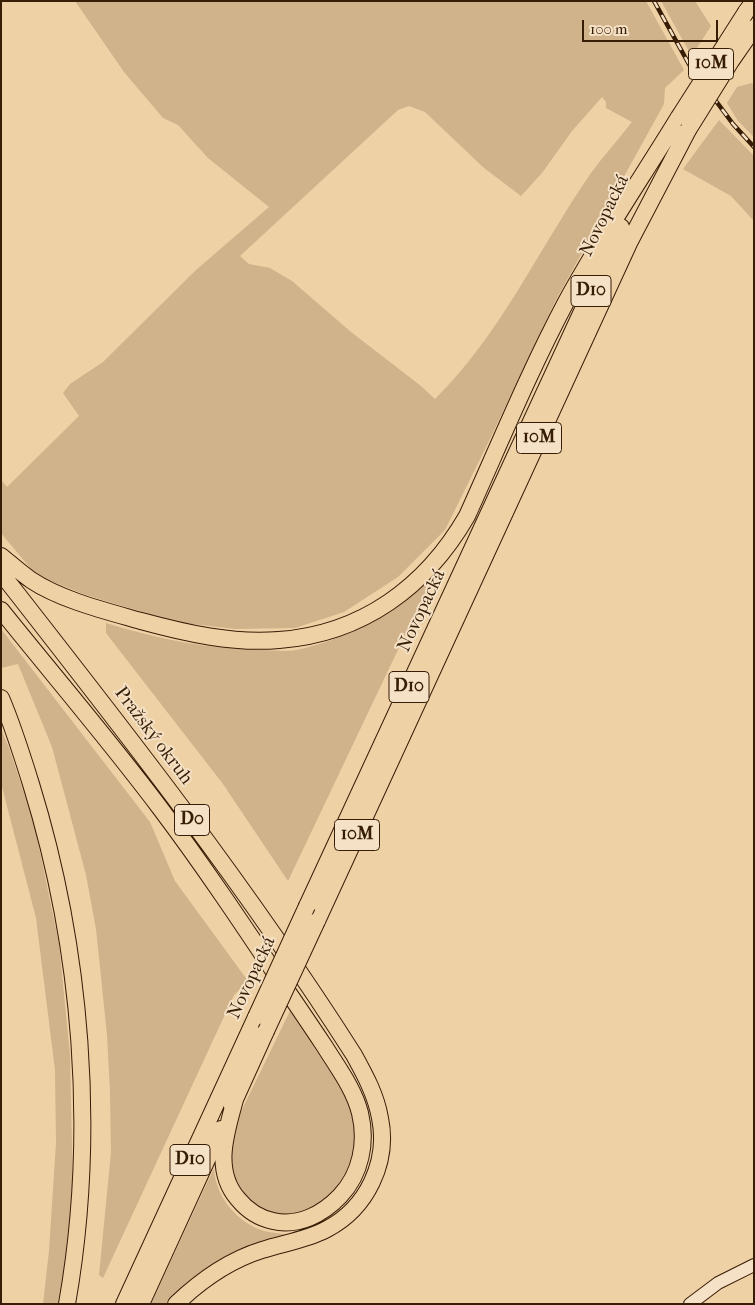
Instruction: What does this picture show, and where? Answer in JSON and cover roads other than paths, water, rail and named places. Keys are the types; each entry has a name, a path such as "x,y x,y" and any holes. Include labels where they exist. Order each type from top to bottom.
{"highway":[{"name":"Novopacká","path":"141,1304 683,124 750,7"},
{"name":"Novopacká","path":"124,1304 618,233 646,177 754,28"},
{"path":"1,556 32,580 81,602 157,626 216,637 244,640 279,640 305,636 329,631 357,621 391,601 417,581 438,560 455,537 467,516 566,302 602,240 683,124"},
{"name":"Pražský okruh","path":"1,573 127,734 273,933 342,1037 366,1078 380,1116 382,1140 380,1160 375,1175 360,1202 342,1220 324,1231 260,1250 232,1263 203,1281 176,1304"},
{"name":"Pražský okruh","path":"1,610 160,807 238,918 342,1075 357,1104 362,1129 362,1147 359,1163 348,1186 332,1204 311,1217 295,1222 279,1222 264,1218 250,1211 239,1202 228,1183 223,1153 236,1096"},
{"path":"1,698 20,747 41,815 64,918 72,972 80,1069 81,1156 79,1204 67,1304"}],"street":[{"path":"690,1304 718,1283 754,1265"}],"railway":[{"path":"654,1 690,66 733,124 754,147"}]}
